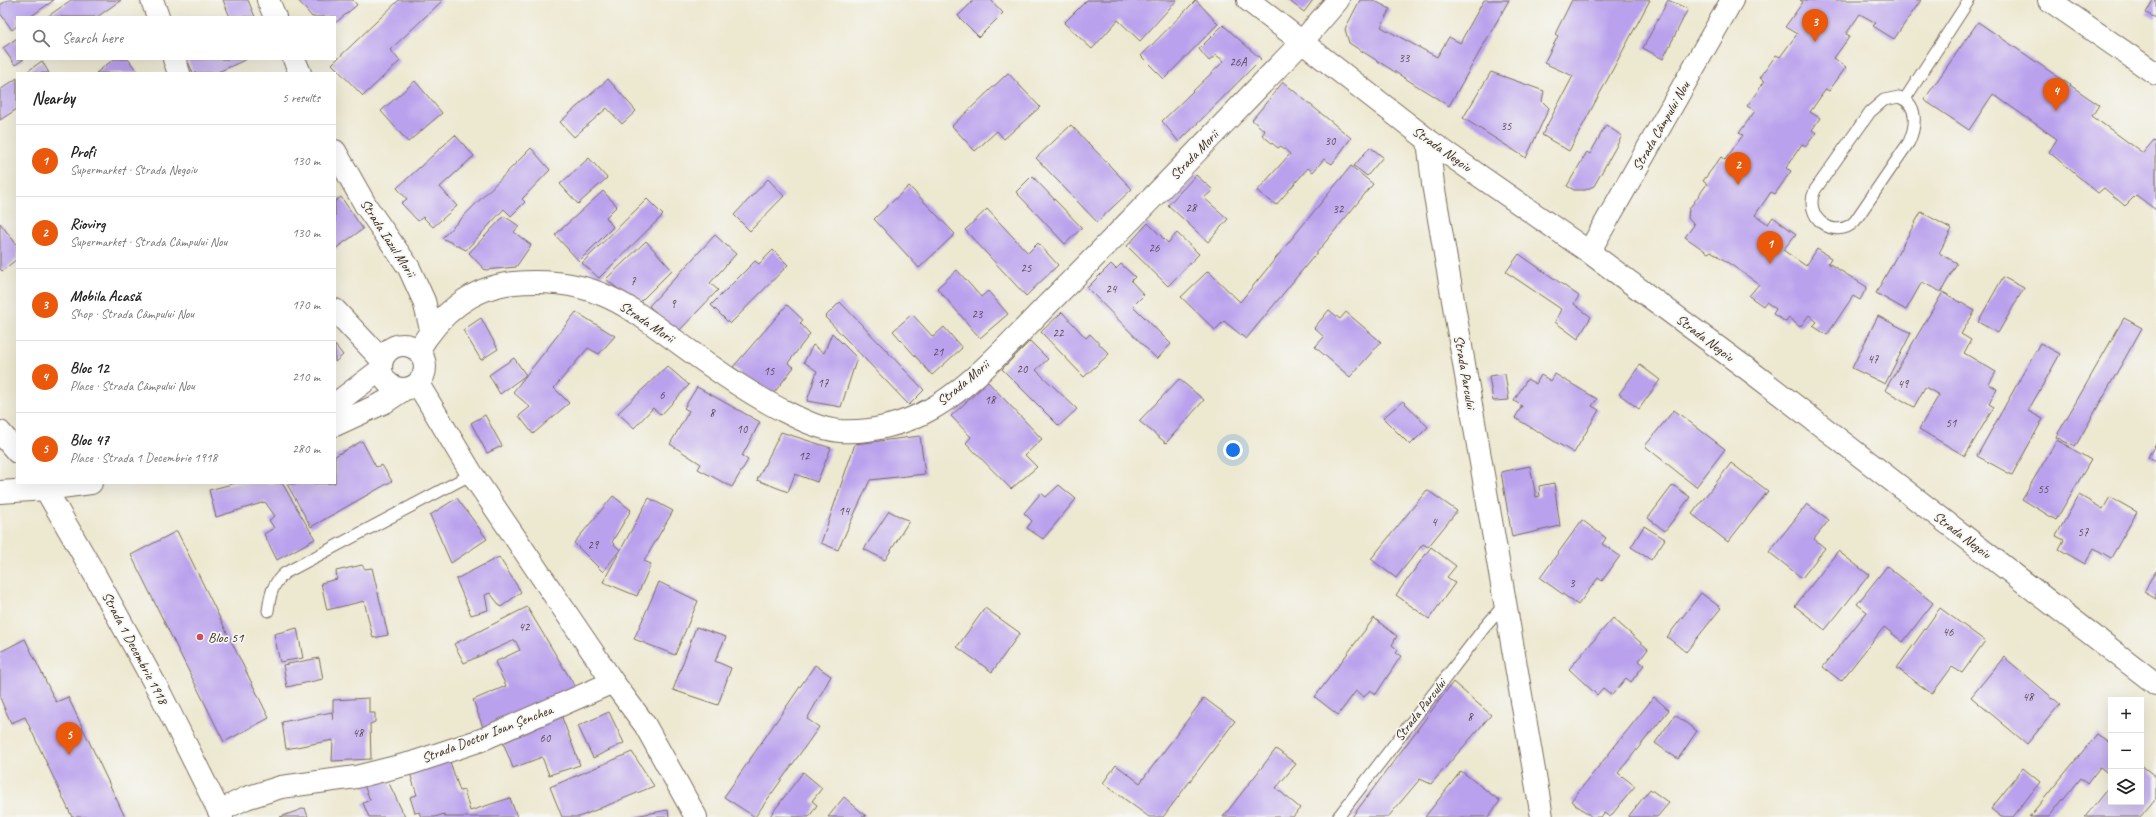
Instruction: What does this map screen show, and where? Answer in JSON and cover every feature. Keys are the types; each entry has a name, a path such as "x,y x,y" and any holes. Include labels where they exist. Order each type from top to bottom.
{"street":[{"path":"152,0 158,16"},
{"path":"268,0 275,16"},
{"name":"Strada Negoiu","path":"1248,0 1301,43 1428,140 1589,252 1754,374 2156,684"},
{"name":"Strada Morii","path":"418,351 431,330 456,306 485,290 505,284 525,282 569,285 600,293 630,308 723,375 800,419 822,428 841,431 877,428 907,420 932,409 950,397 989,361 1117,235 1301,43 1338,0"},
{"name":"Strada Câmpului Nou","path":"1589,252 1732,0"},
{"path":"2055,2 2156,74"},
{"path":"174,60 179,72"},
{"path":"294,60 300,72"},
{"name":"Strada Parcului","path":"1428,140 1433,184 1504,605 1542,817"},
{"name":"Strada Iazul Morii","path":"336,153 354,186 409,268 424,302 431,330"},
{"path":"336,311 381,365 383,378 388,384 395,389 411,387"},
{"path":"336,403 381,365 386,352 402,345 411,346 424,358 426,367 424,376 411,387 385,402 336,425"},
{"path":"411,387 613,682 656,742 696,817"},
{"path":"0,432 16,451"},
{"path":"0,492 44,486 75,484"},
{"name":"Strada 1 Decembrie 1918","path":"44,486 161,695 221,814"},
{"name":"Strada Doctor Ioan Șenchea","path":"221,814 246,798 281,787 356,777 412,763 481,740 613,682"}],"lane":[{"path":"1905,99 1969,0"},
{"path":"1899,97 1905,99 1914,112 1915,122 1914,131 1909,142 1850,226 1837,230 1824,223 1814,214 1811,208 1811,202 1815,190 1870,112 1884,100 1899,97"},
{"path":"268,611 272,589 275,583 285,573 472,474"},
{"name":"Strada Parcului","path":"1338,817 1484,628 1504,605"}],"building":[{"path":"8,0 54,0 31,16 16,16 16,27 12,30 0,13 0,5"},
{"path":"71,0 121,0 98,16 48,16"},
{"path":"223,0 248,0 255,16 230,16"},
{"path":"298,0 353,0 357,5 336,22 336,16 311,16"},
{"path":"399,0 443,0 390,50 400,61 363,96 332,64"},
{"path":"974,0 991,0 1003,13 979,37 958,16"},
{"path":"1087,0 1177,0 1140,41 1118,20 1092,49 1064,23"},
{"path":"1196,0 1218,24 1164,79 1141,56"},
{"path":"1288,0 1313,0 1304,12"},
{"path":"1360,0 1373,0 1390,9 1381,27 1437,57 1449,37 1460,43 1484,0 1509,0 1449,106 1349,43 1345,29"},
{"path":"1572,0 1650,0 1569,151 1542,135 1573,76 1544,63 1558,36 1555,34"},
{"path":"1668,0 1688,9 1663,59 1643,48"},
{"path":"1800,0 1921,0 1894,39 1873,26 1876,23 1860,14 1846,34 1850,36 1834,58 1846,67 1829,91 1826,89 1810,112 1820,118 1812,130 1816,133 1806,146 1802,144 1786,168 1791,171 1775,194 1771,192 1755,215 1768,224 1773,217 1796,234 1783,250 1806,266 1817,249 1831,258 1828,263 1867,287 1860,300 1853,296 1827,335 1813,326 1817,322 1809,315 1800,327 1789,318 1786,322 1773,314 1776,309 1766,302 1763,306 1749,296 1759,284 1711,251 1708,253 1685,237 1694,225 1688,218 1689,209 1707,184 1703,181 1721,157 1725,160 1743,135 1739,133 1755,111 1747,106 1765,81 1760,78 1776,55 1780,57 1797,34 1785,27 1803,2"},
{"path":"2153,0 2156,0 2156,18 2146,13"},
{"path":"1978,22 2099,105 2092,116 2143,153 2154,140 2156,142 2156,210 2136,195 2125,206 2104,188 2098,193 2049,152 2057,139 1993,94 1969,130 1924,100"},
{"path":"1223,25 1261,59 1179,142 1162,121 1224,61 1216,55 1209,61 1199,49"},
{"path":"16,39 16,60 22,60 15,65 3,48"},
{"path":"113,60 129,60 137,72 97,72"},
{"path":"187,60 245,60 218,72 193,72"},
{"path":"42,61 48,72 26,72"},
{"path":"1491,72 1544,91 1542,101 1549,108 1526,158 1463,118"},
{"path":"1008,73 1040,107 1004,139 997,131 975,151 952,126"},
{"path":"16,79 16,110 0,120 0,90"},
{"path":"608,79 636,111 622,124 607,108 574,137 560,122"},
{"path":"415,81 442,113 408,142 381,111"},
{"path":"1283,82 1351,138 1332,164 1324,159 1313,172 1308,168 1276,205 1257,191 1290,154 1281,146 1278,148 1262,135 1265,131 1252,120"},
{"path":"1071,125 1132,189 1097,222 1036,158"},
{"path":"1606,125 1622,136 1594,186 1585,190 1574,190 1567,186 1587,152 1590,154"},
{"path":"455,135 474,156 440,187 457,206 433,227 423,217 418,221 401,203 407,199 397,188"},
{"path":"1370,147 1383,157 1367,176 1354,166"},
{"path":"531,148 550,170 522,199 525,202 511,216 504,209 466,250 442,238"},
{"path":"589,158 607,178 578,204 560,184"},
{"path":"1351,166 1373,184 1246,339 1224,321 1215,330 1181,297 1208,271 1240,302"},
{"path":"1196,175 1213,190 1204,198 1228,219 1208,242 1168,205"},
{"path":"1032,176 1082,228 1065,244 1016,192"},
{"path":"768,179 784,196 750,231 734,215"},
{"path":"909,186 955,234 919,268 874,219"},
{"path":"603,191 617,206 606,217 613,227 579,261 555,235"},
{"path":"341,197 363,229 336,248 336,200"},
{"path":"647,199 663,215 599,278 582,263"},
{"path":"987,209 1028,253 1038,243 1058,265 1026,296 965,230"},
{"path":"1921,212 1952,229 1939,253 1957,263 1941,292 1922,282 1906,310 1876,293"},
{"path":"504,216 519,226 514,232 531,245 516,267 485,270 469,253"},
{"path":"0,223 16,244 16,260 2,271 0,269"},
{"path":"1148,223 1168,243 1177,233 1199,254 1168,286 1127,246"},
{"path":"715,235 736,254 710,283 718,290 678,332 649,306"},
{"path":"646,241 672,270 637,305 606,279"},
{"path":"773,250 788,265 730,324 711,305 755,261 759,264"},
{"path":"1519,254 1579,296 1574,304 1591,317 1578,339 1555,322 1561,309 1506,272"},
{"path":"1111,264 1116,269 1121,264 1135,277 1131,281 1144,295 1133,306 1171,344 1157,359 1087,288"},
{"path":"957,270 981,297 988,291 1008,314 980,338 937,288"},
{"path":"2003,277 2024,288 1998,333 1978,322"},
{"path":"1943,292 1975,311 1961,334 1971,340 1964,353 1996,372 1989,384 1997,389 1989,404 1994,407 1965,456 1919,429 1939,395 1925,387 1914,407 1885,390"},
{"path":"840,302 924,390 909,405 825,317"},
{"path":"787,305 803,320 800,323 810,334 788,363 794,367 773,394 733,367"},
{"path":"1329,310 1340,319 1346,312 1381,342 1350,377 1315,347 1324,337 1314,328"},
{"path":"576,312 615,336 599,354 588,348 554,388 569,403 533,434 519,416 530,407 513,392"},
{"path":"1062,312 1086,338 1090,334 1109,354 1084,377 1041,332"},
{"path":"912,314 933,337 944,327 962,348 932,375 893,331"},
{"path":"1878,316 1911,333 1885,384 1852,368"},
{"path":"481,318 498,349 481,360 463,330"},
{"path":"2124,318 2142,328 2075,447 2056,437"},
{"path":"832,333 857,358 841,407 807,401 817,371 804,362 813,345 824,353"},
{"path":"1030,341 1048,359 1036,370 1077,409 1059,426 1002,369"},
{"path":"2040,343 2060,354 2028,411 2043,419 2012,475 1977,456"},
{"path":"336,346 343,355 336,361"},
{"path":"514,358 526,375 500,394 489,375"},
{"path":"1640,365 1660,380 1639,409 1619,394"},
{"path":"667,366 689,385 661,415 653,408 634,428 618,413"},
{"path":"1505,374 1509,400 1493,401 1489,376"},
{"path":"1555,374 1597,399 1592,406 1599,410 1574,453 1515,418 1522,406 1514,401 1527,379 1536,384 1541,375 1551,381"},
{"path":"1179,379 1204,400 1166,443 1139,421"},
{"path":"988,382 1042,439 1025,455 1037,467 1011,489 966,443 971,437 951,416"},
{"path":"697,387 760,422 742,456 748,460 732,487 698,469 701,464 670,444 689,411 684,408"},
{"path":"1403,401 1428,427 1410,445 1383,418"},
{"path":"1674,410 1725,449 1696,487 1645,446"},
{"path":"485,415 502,446 487,453 471,423"},
{"path":"781,432 831,448 817,482 795,474 788,492 757,480"},
{"path":"920,436 925,474 870,480 838,550 821,543 855,444"},
{"path":"2057,440 2091,460 2056,520 2022,499"},
{"path":"362,441 376,467 382,465 392,481 311,527 287,484 336,484 336,455"},
{"path":"2156,444 2156,462 2148,457"},
{"path":"1731,463 1768,491 1728,542 1692,514"},
{"path":"1530,466 1536,497 1540,496 1539,486 1554,483 1560,526 1512,537 1501,472"},
{"path":"232,484 283,484 315,539 277,560 264,534 274,528 269,520 275,516 265,502 216,517 209,490"},
{"path":"1059,485 1076,499 1043,539 1027,528 1032,521 1024,513 1041,493 1046,497"},
{"path":"1673,485 1690,497 1665,531 1648,518"},
{"path":"1427,490 1457,511 1428,547 1423,544 1396,578 1371,559"},
{"path":"2079,495 2103,509 2110,497 2137,512 2111,558 2094,548 2085,564 2059,549 2064,540 2056,536"},
{"path":"613,496 631,510 612,542 620,550 603,572 574,543"},
{"path":"457,498 487,539 451,563 430,515"},
{"path":"649,498 673,511 644,561 651,564 637,596 603,582"},
{"path":"1807,504 1829,520 1814,539 1825,548 1802,578 1769,552"},
{"path":"889,511 909,521 885,560 864,549"},
{"path":"1582,520 1606,538 1602,544 1620,556 1602,581 1598,578 1578,605 1540,578"},
{"path":"1644,526 1665,539 1651,560 1631,547"},
{"name":"Bloc 51","path":"177,531 269,718 224,742 131,555"},
{"path":"1431,547 1456,566 1447,577 1455,583 1429,619 1396,595"},
{"path":"1838,551 1869,575 1825,630 1795,606"},
{"path":"499,557 521,592 501,607 490,593 485,595 488,610 471,615 456,579"},
{"path":"362,565 365,569 372,568 388,635 373,638 364,601 327,610 321,583 337,579 336,571"},
{"path":"1887,566 1933,603 1903,642 1884,627 1841,681 1823,667 1867,612 1857,604"},
{"path":"2156,571 2156,599 2144,592"},
{"path":"659,582 698,601 675,655 634,639"},
{"path":"1701,593 1721,608 1686,652 1667,637"},
{"path":"527,607 577,690 484,730 473,700 506,686 495,662 520,650 515,640 464,663 454,644"},
{"path":"985,608 1020,633 992,672 957,647"},
{"path":"1940,608 1985,641 1962,673 1952,667 1932,694 1897,668"},
{"path":"1374,618 1397,636 1392,645 1398,650 1396,653 1401,656 1376,694 1370,690 1364,697 1356,691 1338,715 1315,697"},
{"path":"1613,618 1648,649 1639,661 1644,665 1631,682 1626,678 1612,695 1603,688 1597,695 1569,669"},
{"path":"696,627 726,637 715,661 731,668 718,705 673,690"},
{"path":"297,628 303,658 280,662 274,634"},
{"path":"25,639 56,702 68,697 125,817 72,817 25,717 11,723 0,698 0,652"},
{"path":"2004,657 2060,704 2027,744 1971,697"},
{"path":"319,658 323,679 287,687 283,665"},
{"path":"815,665 831,676 807,719 819,727 755,817 724,797"},
{"path":"1453,682 1491,715 1431,784 1420,779 1388,817 1352,817"},
{"path":"1654,697 1669,710 1618,773 1635,786 1610,817 1604,813 1601,817 1592,817 1571,801"},
{"path":"369,698 369,713 375,713 375,722 370,724 371,759 332,761 333,740 286,749 282,722 332,712 333,720 333,700"},
{"path":"1204,698 1235,721 1163,817 1149,817 1103,783 1116,765 1140,783"},
{"path":"609,712 624,743 593,758 578,726"},
{"path":"561,715 580,765 549,775 542,757 513,768 501,737"},
{"path":"1675,715 1697,731 1678,759 1655,743"},
{"path":"2097,734 2108,742 2108,774 2100,767 2087,784 2080,778 2049,817 2029,817"},
{"path":"1276,749 1296,764 1276,788 1300,808 1293,817 1223,817"},
{"path":"632,752 654,786 579,817 562,817 550,787"},
{"path":"449,759 460,791 464,790 470,811 510,798 517,817 445,817 444,814 435,817 421,817 419,812 415,813 410,797 417,795 409,770"},
{"path":"2144,767 2156,777 2156,798 2140,817 2085,817 2108,788 2108,805 2144,805"},
{"path":"2023,768 2040,782 2013,817 2001,817 1991,809"},
{"path":"1461,771 1500,801 1488,817 1425,817"},
{"path":"803,772 822,788 812,801 817,805 809,817 770,816"},
{"path":"385,775 405,817 369,817 363,803 370,800 363,783"},
{"path":"1650,789 1669,803 1657,817 1628,817"},
{"path":"844,797 866,816 828,817"},
{"path":"305,808 308,817 280,817"},
{"path":"668,810 669,817 635,817 635,816"}],"place":[{"name":"Mobila Acasă","path":"1815,42"},
{"name":"Bloc 12","path":"2056,111"},
{"name":"Riovirg","path":"1738,185"},
{"name":"Profi","path":"1770,264"},
{"name":"Bloc 51","path":"200,637"},
{"name":"Bloc 47","path":"69,755"}]}
